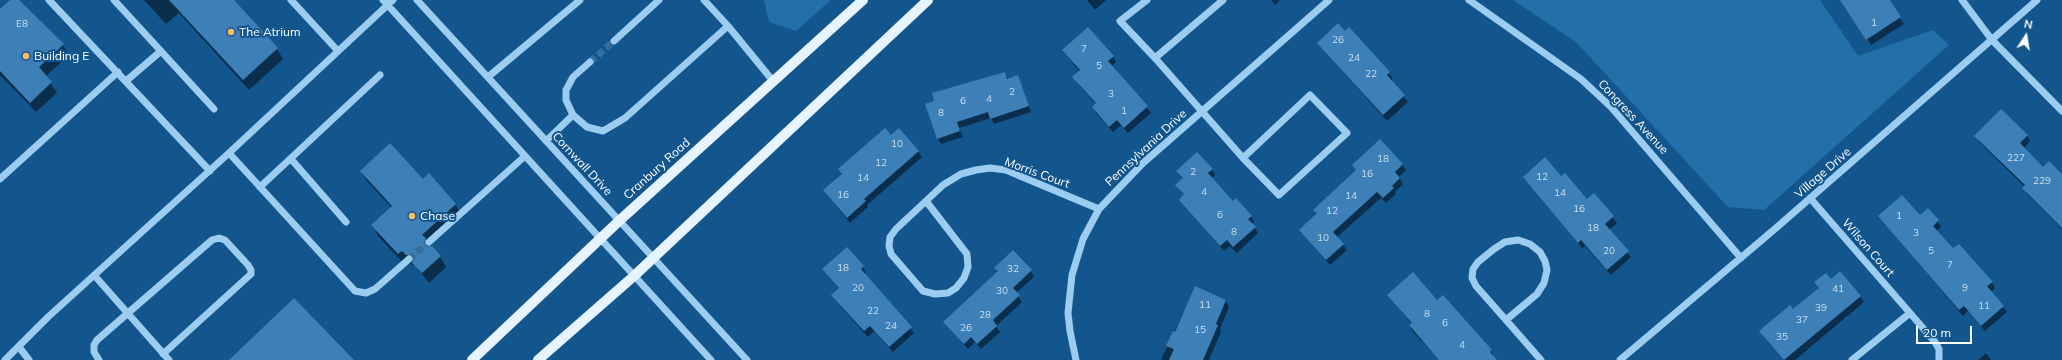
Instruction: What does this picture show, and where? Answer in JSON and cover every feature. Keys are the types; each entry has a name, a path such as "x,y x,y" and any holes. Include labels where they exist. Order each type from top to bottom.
{"main road":[{"name":"Cranbury Road","path":"472,360 620,221 863,0"},
{"path":"538,360 654,258 928,0"}],"street":[{"path":"49,0 210,171"},
{"path":"114,0 214,109"},
{"path":"291,0 338,51"},
{"name":"Cornwall Drive","path":"417,0 747,360"},
{"path":"488,77 580,0"},
{"path":"614,41 659,0"},
{"path":"704,0 728,26 773,82"},
{"path":"1147,0 1120,21 1243,158 1279,195 1347,133 1310,95 1243,158"},
{"path":"1154,58 1223,0"},
{"name":"Pennsylvania Drive","path":"1076,360 1070,332 1068,313 1072,275 1083,239 1099,209 1143,163 1329,0"},
{"name":"Congress Avenue","path":"1469,0 1581,79 1611,107 1741,258"},
{"path":"1962,0 1992,40 2062,111"},
{"name":"Village Drive","path":"1620,360 1741,258 2037,0"},
{"path":"5,360 48,317 210,171 388,2 710,360"},
{"path":"590,62 573,77 566,90 566,100 573,115 587,127 603,131 625,118 728,26"},
{"path":"126,81 161,51"},
{"path":"0,179 118,72"},
{"path":"260,187 380,76"},
{"path":"546,140 573,115"},
{"path":"229,153 355,291 366,293 376,289 409,259"},
{"path":"429,242 525,156"},
{"path":"290,159 346,222"},
{"name":"Morris Court","path":"926,201 943,185 961,174 990,168 1006,170 1099,209"},
{"name":"Wilson Court","path":"1810,198 1935,342 1939,349 1939,360"},
{"path":"926,201 966,254 968,267 964,278 956,288 948,293 936,294 923,291 891,254 889,246 890,237 896,229 926,201"},
{"path":"99,360 94,352 94,345 128,313 212,240 219,238 225,240 248,265 251,270 251,274 163,354"},
{"path":"1506,320 1537,294 1544,283 1546,270 1545,261 1540,252 1530,244 1518,240 1505,242 1494,248 1473,269 1472,278 1476,286 1541,360"},
{"path":"94,275 169,360"},
{"path":"1852,360 1910,313"},
{"path":"19,347 29,360"}],"shaded area":[{"path":"764,0 831,0 796,31 769,22"},
{"path":"1513,0 1820,0 1858,56 1933,30 1949,45 1764,210 1728,207 1576,42"}],"building":[{"name":"Building E","path":"10,0 19,0 64,44 39,67 52,82 30,103 0,71 0,9"},
{"name":"The Atrium","path":"169,0 234,0 278,48 243,80"},
{"path":"1840,0 1890,0 1901,17 1866,40"},
{"path":"1338,23 1345,31 1349,27 1390,72 1387,75 1405,95 1383,115 1317,43"},
{"path":"1088,27 1114,56 1108,61 1148,106 1124,128 1117,120 1109,127 1092,107 1096,103 1072,77 1080,70 1062,50"},
{"path":"1005,72 1007,79 1018,75 1029,106 990,119 988,112 957,122 960,131 937,139 925,104 934,101 932,93"},
{"path":"2001,109 2028,135 2020,143 2043,167 2049,161 2062,174 2062,228 2022,188 2025,185 1974,136"},
{"path":"885,128 891,135 899,128 919,151 864,199 866,201 847,218 823,190 842,174 838,169"},
{"path":"1380,139 1403,164 1395,172 1400,178 1392,186 1394,188 1383,198 1377,192 1333,232 1344,244 1326,260 1299,230 1317,213 1313,210 1356,170 1352,165"},
{"name":"Chase","path":"390,143 423,179 429,173 456,204 422,235 426,238 424,243 426,246 432,246 441,256 422,273 412,263 414,258 412,255 406,255 402,251 398,254 371,225 392,206 360,171"},
{"path":"1197,152 1213,169 1208,173 1233,201 1236,198 1252,216 1248,219 1256,227 1233,247 1227,240 1220,246 1179,200 1184,194 1175,185 1183,178 1176,171"},
{"path":"1545,157 1561,176 1565,173 1587,199 1594,193 1614,216 1605,224 1629,251 1607,270 1581,240 1578,243 1523,177"},
{"path":"1902,195 1920,215 1928,208 1939,220 1933,226 1953,248 1959,244 1993,282 1987,286 2004,306 1981,326 1964,306 1959,310 1878,216"},
{"path":"847,247 864,266 861,269 912,327 889,347 870,326 864,331 831,295 839,288 822,269"},
{"path":"1013,250 1032,270 1013,288 1020,295 993,320 997,326 977,344 971,337 964,344 943,322 998,271 994,268"},
{"path":"1840,271 1861,296 1784,360 1759,331 1790,305 1793,309 1819,288 1814,282 1826,273 1831,279"},
{"path":"1413,272 1437,300 1443,295 1492,350 1490,352 1497,360 1439,360 1409,325 1412,323 1387,295"},
{"path":"1195,286 1226,300 1216,324 1218,325 1203,360 1169,360 1174,349 1166,346 1173,331 1175,332"},
{"path":"294,298 354,360 229,360"}],"tunnel":[{"path":"590,62 614,41"},
{"path":"409,259 429,242"}],"place":[{"name":"The Atrium","path":"231,32"},
{"name":"Building E","path":"26,56"},
{"name":"Chase","path":"412,216"}]}
